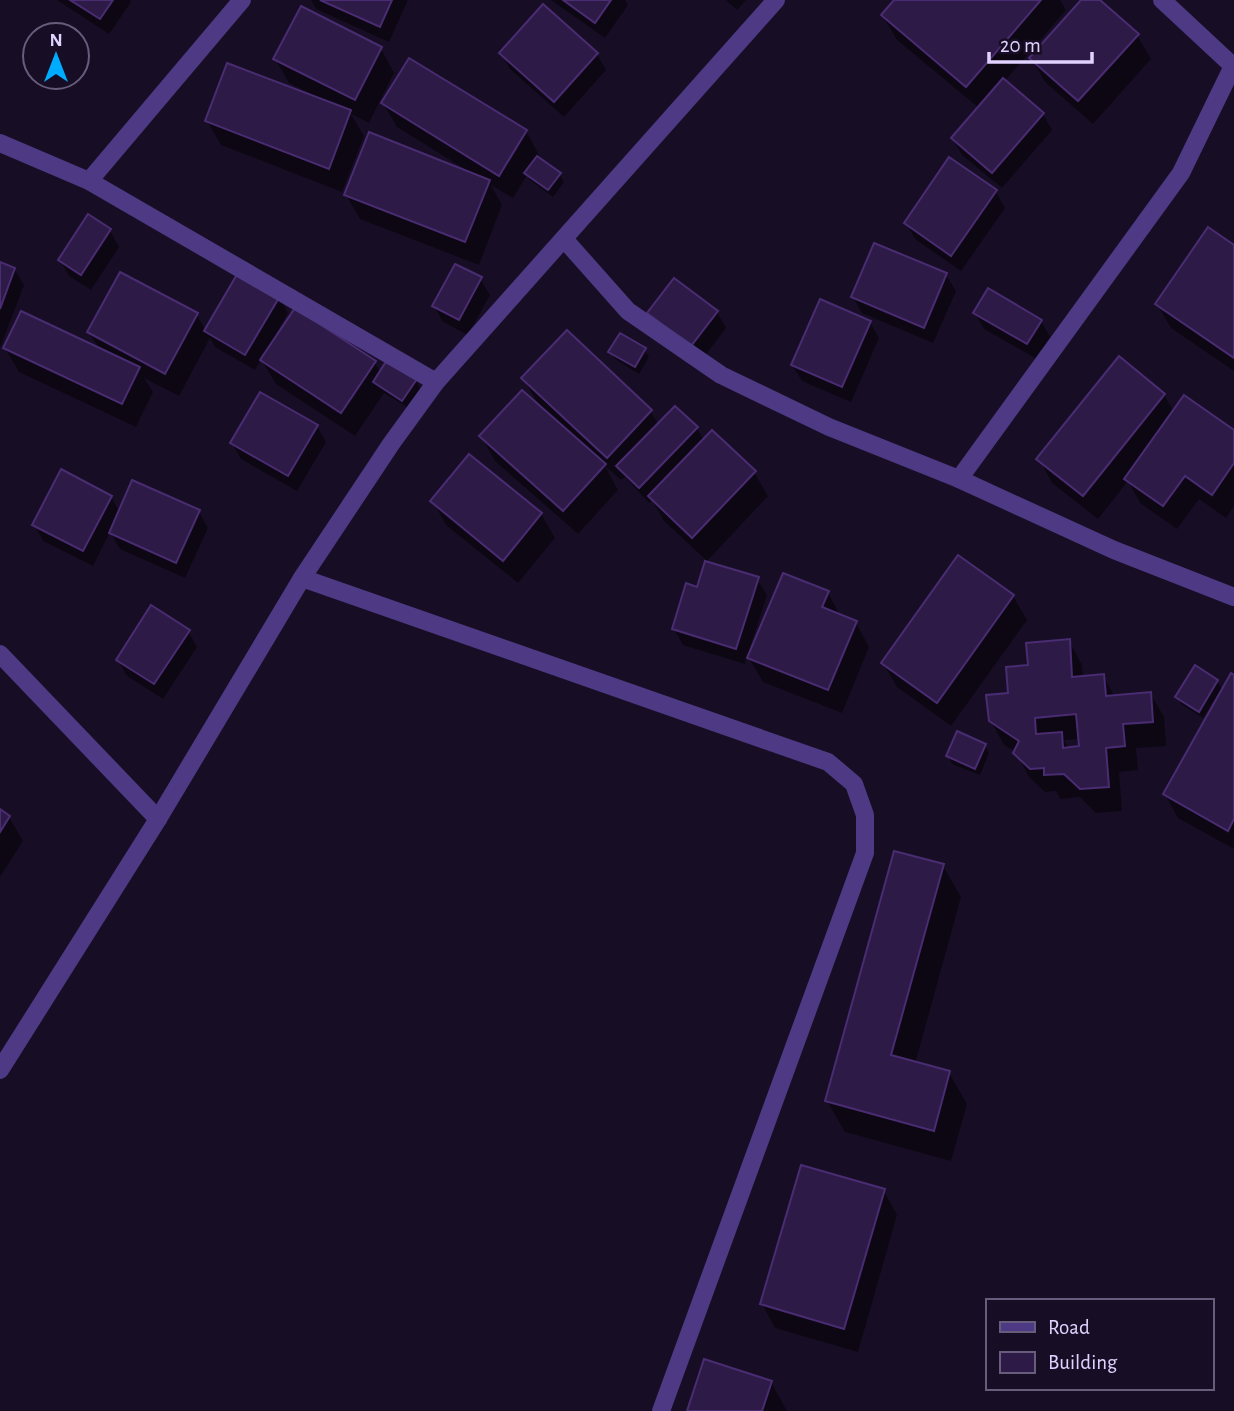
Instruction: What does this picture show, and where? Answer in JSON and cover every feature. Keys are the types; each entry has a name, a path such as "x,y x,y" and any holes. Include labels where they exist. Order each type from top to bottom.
{"street":[{"path":"89,181 242,0"},
{"path":"0,1070 158,819 302,578 391,444 436,382 776,0"},
{"path":"960,479 1181,173 1234,66 1162,0"},
{"path":"0,143 89,181 436,382"},
{"path":"564,239 628,311 722,375 829,427 960,479 1114,550 1234,597"},
{"path":"302,578 828,762 854,784 865,814 865,853 661,1411"},
{"path":"0,654 158,819"}],"building":[{"path":"70,0 113,0 100,19"},
{"path":"320,0 392,0 380,27"},
{"path":"563,0 611,0 595,23"},
{"path":"894,0 1041,0 966,87 881,15"},
{"path":"1081,0 1100,0 1139,34 1078,101 1029,58"},
{"path":"543,4 598,53 554,102 499,53"},
{"path":"301,6 382,47 355,100 273,59"},
{"path":"409,58 527,130 499,176 381,103"},
{"path":"227,63 351,110 329,169 205,121"},
{"path":"1003,78 1044,113 992,173 951,138"},
{"path":"369,132 490,180 465,242 344,195"},
{"path":"537,156 561,173 548,190 524,173"},
{"path":"949,157 997,190 951,256 904,223"},
{"path":"88,214 111,229 81,275 58,260"},
{"path":"1208,227 1234,245 1234,358 1155,304"},
{"path":"874,243 947,273 924,328 851,297"},
{"path":"0,262 15,268 0,309"},
{"path":"455,264 482,277 459,320 432,306"},
{"path":"239,271 280,296 245,355 204,331"},
{"path":"120,272 198,313 165,374 87,332"},
{"path":"674,278 718,311 691,346 647,313"},
{"path":"988,288 1042,320 1027,344 973,313"},
{"path":"820,299 871,321 842,387 791,365"},
{"path":"295,308 376,361 341,413 260,360"},
{"path":"21,311 140,367 122,404 3,348"},
{"path":"567,330 652,410 607,458 521,378"},
{"path":"620,333 646,348 635,367 608,352"},
{"path":"1119,356 1165,394 1083,496 1036,459"},
{"path":"387,360 417,379 402,401 373,382"},
{"path":"522,390 606,464 563,511 479,436"},
{"path":"260,392 318,425 288,476 230,443"},
{"path":"1184,395 1234,430 1234,463 1212,495 1185,476 1163,506 1124,479"},
{"path":"675,406 698,427 639,488 616,466"},
{"path":"712,430 756,471 692,538 648,496"},
{"path":"469,454 542,513 503,561 430,501"},
{"path":"61,469 112,496 83,551 32,525"},
{"path":"132,480 200,510 176,563 109,533"},
{"path":"958,555 1014,595 937,703 881,663"},
{"path":"705,561 759,577 736,649 672,629 686,583 697,587"},
{"path":"783,573 829,591 822,607 857,621 828,690 747,658"},
{"path":"151,605 190,630 154,684 116,660"},
{"path":"1070,639 1072,677 1104,674 1106,696 1151,692 1153,722 1123,724 1125,746 1106,748 1109,787 1080,789 1064,774 1044,775 1044,768 1030,769 1013,753 1019,741 989,721 986,695 1008,693 1006,667 1028,665 1026,643","holes":["1076,714 1079,746 1063,748 1062,732 1036,734 1035,718"]},
{"path":"1195,665 1218,680 1199,712 1175,697"},
{"path":"1231,673 1234,675 1234,819 1228,831 1163,794"},
{"path":"957,731 986,744 975,769 946,756"},
{"path":"0,809 10,816 0,832"},
{"path":"894,851 944,864 891,1055 950,1071 934,1131 825,1101"},
{"path":"801,1165 885,1189 844,1329 760,1304"},
{"path":"704,1359 772,1381 762,1411 687,1411"}]}
